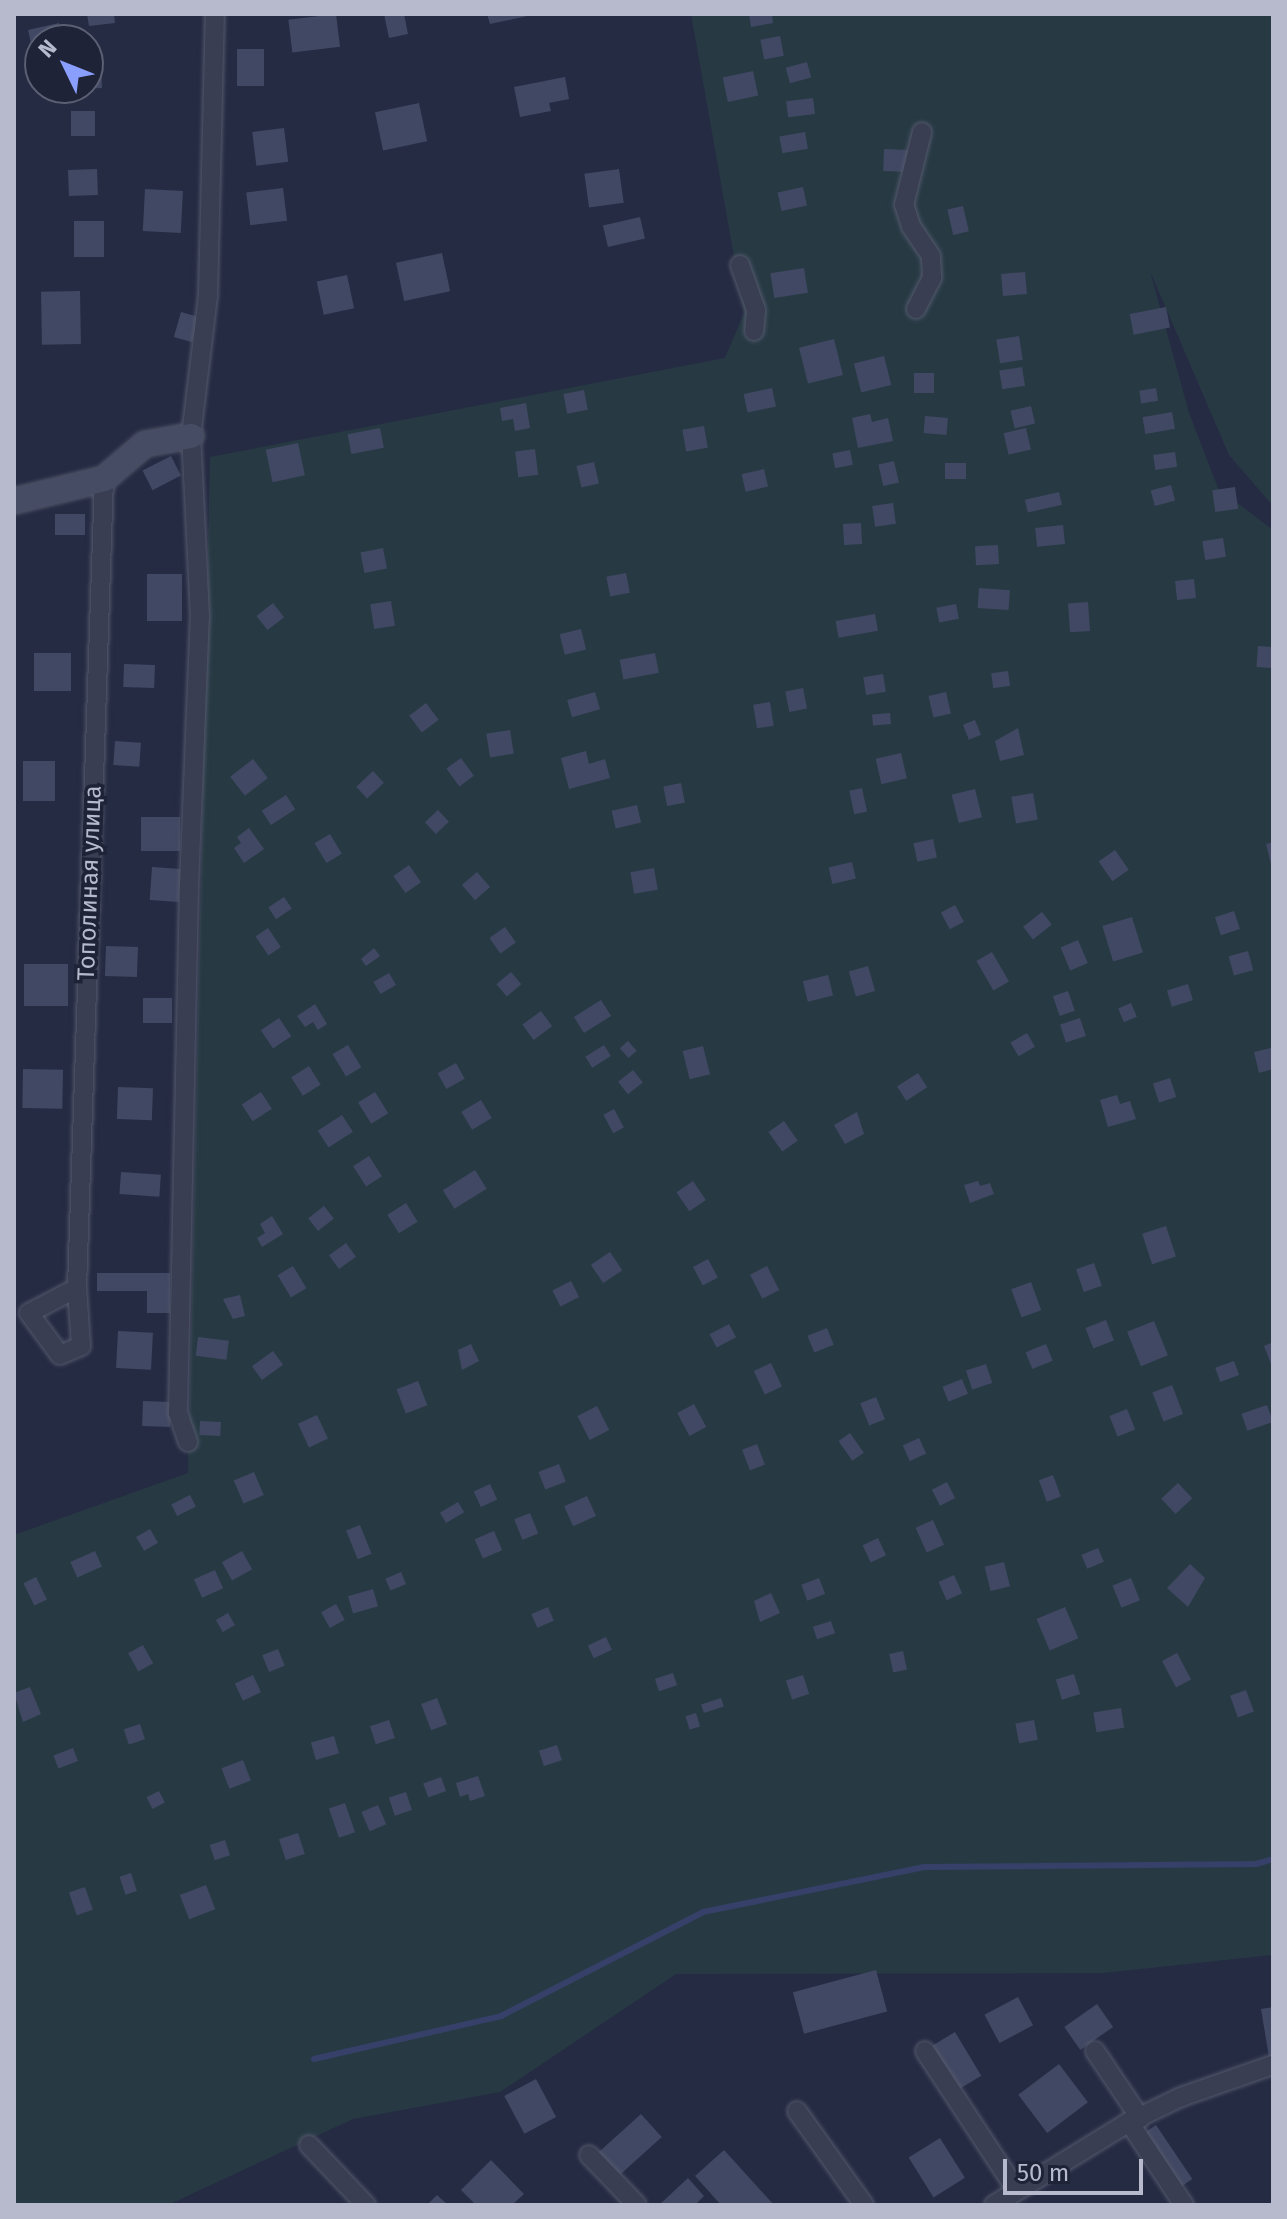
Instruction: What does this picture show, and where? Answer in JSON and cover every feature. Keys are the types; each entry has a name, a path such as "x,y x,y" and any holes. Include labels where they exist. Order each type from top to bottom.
{"street":[{"path":"188,1442 179,1398 189,886 200,617 191,436 208,295 215,14"},
{"path":"916,309 932,277 931,256 911,226 904,205 922,132"},
{"path":"740,265 756,310 754,331"},
{"path":"14,501 104,479 145,444 191,436"},
{"name":"Тополиная улица","path":"77,1288 104,479"},
{"path":"925,2051 1015,2188"},
{"path":"1095,2051 1184,2205"},
{"path":"994,2205 1015,2188 1134,2120 1181,2097 1273,2065"},
{"path":"797,2111 864,2205"},
{"path":"309,2145 366,2205"},
{"path":"589,2155 637,2205"}],"shaded area":[{"path":"691,14 1273,14 1273,506 1229,455 1150,271 1189,413 1218,488 1273,530 1273,1955 1103,1973 676,1974 500,2092 353,2119 168,2205 14,2205 14,1535 188,1473 210,457 725,358 744,313"}],"building":[{"path":"87,14 114,14 115,23 89,24"},
{"path":"336,14 340,47 292,53 288,20"},
{"path":"384,14 404,14 408,34 389,38"},
{"path":"487,14 531,14 532,15 490,24"},
{"path":"749,14 772,14 773,23 751,27"},
{"path":"780,36 784,56 764,59 760,40"},
{"path":"237,49 264,49 264,86 237,86"},
{"path":"807,62 811,77 790,83 786,68"},
{"path":"753,71 758,95 728,102 723,77"},
{"path":"565,77 569,99 549,103 551,111 520,117 514,87"},
{"path":"813,98 815,114 788,117 786,101"},
{"path":"419,103 427,141 383,151 375,112"},
{"path":"71,111 95,111 95,136 71,136"},
{"path":"284,128 288,162 256,166 252,132"},
{"path":"805,132 808,149 782,153 779,137"},
{"path":"884,149 910,150 909,172 883,171"},
{"path":"97,169 98,195 69,196 68,170"},
{"path":"619,169 624,203 589,208 584,174"},
{"path":"803,187 807,206 782,211 778,192"},
{"path":"283,188 287,221 250,225 246,193"},
{"path":"145,189 183,191 181,233 143,231"},
{"path":"963,206 969,231 953,235 947,210"},
{"path":"640,217 645,238 608,247 603,226"},
{"path":"74,221 104,221 104,257 74,257"},
{"path":"442,253 450,291 404,301 396,263"},
{"path":"804,268 808,293 774,298 770,273"},
{"path":"1025,272 1027,294 1003,296 1001,274"},
{"path":"347,275 354,308 324,315 317,281"},
{"path":"80,291 81,344 42,345 41,292"},
{"path":"1166,307 1170,328 1134,335 1130,314"},
{"path":"181,312 199,317 192,342 174,337"},
{"path":"1019,336 1023,360 1000,363 996,340"},
{"path":"834,339 843,375 808,384 799,348"},
{"path":"884,356 891,385 861,393 854,363"},
{"path":"1022,367 1025,386 1002,389 999,371"},
{"path":"914,373 934,373 934,393 914,393"},
{"path":"772,388 776,407 748,413 744,394"},
{"path":"1156,388 1158,401 1141,403 1139,391"},
{"path":"584,390 588,410 567,414 563,394"},
{"path":"526,403 530,428 515,431 513,419 502,421 500,408"},
{"path":"1031,406 1035,424 1015,428 1011,411"},
{"path":"1172,412 1175,429 1145,434 1142,417"},
{"path":"870,414 872,422 888,418 893,441 858,448 852,418"},
{"path":"925,416 948,418 946,435 924,433"},
{"path":"704,426 708,448 686,451 682,430"},
{"path":"380,428 384,448 351,454 348,434"},
{"path":"1026,428 1031,449 1009,455 1004,433"},
{"path":"298,443 305,475 273,482 266,450"},
{"path":"535,449 538,475 518,477 515,451"},
{"path":"850,450 853,465 835,468 832,453"},
{"path":"1175,452 1177,467 1155,470 1153,455"},
{"path":"171,456 181,476 152,490 142,471"},
{"path":"894,461 899,482 883,486 878,465"},
{"path":"594,462 599,483 581,487 576,466"},
{"path":"945,463 966,463 966,479 945,479"},
{"path":"764,469 768,487 746,492 742,474"},
{"path":"1171,485 1175,500 1155,506 1151,490"},
{"path":"1235,487 1238,509 1215,512 1212,490"},
{"path":"1059,492 1062,505 1028,513 1025,500"},
{"path":"893,503 896,524 875,527 872,506"},
{"path":"55,514 85,514 85,535 55,535"},
{"path":"861,523 862,544 844,545 843,524"},
{"path":"1063,525 1065,544 1037,547 1035,528"},
{"path":"1223,538 1226,557 1205,560 1202,541"},
{"path":"998,545 999,564 976,565 975,546"},
{"path":"383,548 387,569 364,573 360,552"},
{"path":"626,573 630,593 610,596 606,577"},
{"path":"147,574 182,574 182,621 147,621"},
{"path":"1194,579 1196,598 1177,600 1175,581"},
{"path":"979,588 1010,590 1009,610 978,608"},
{"path":"391,601 395,626 374,629 370,604"},
{"path":"1088,602 1090,631 1070,632 1068,603"},
{"path":"273,603 284,617 268,630 256,616"},
{"path":"956,604 959,619 939,623 936,608"},
{"path":"875,614 878,631 839,638 836,621"},
{"path":"581,629 586,649 565,655 560,634"},
{"path":"1258,646 1273,647 1271,668 1257,667"},
{"path":"34,653 71,653 71,691 34,691"},
{"path":"655,653 659,673 623,680 620,660"},
{"path":"124,664 155,665 154,688 123,687"},
{"path":"1008,671 1010,686 993,688 991,673"},
{"path":"883,674 886,692 866,695 863,677"},
{"path":"803,688 807,709 789,712 785,691"},
{"path":"595,692 600,709 572,717 567,700"},
{"path":"946,692 951,713 933,717 928,696"},
{"path":"770,702 774,726 757,728 753,705"},
{"path":"426,703 439,720 422,732 409,716"},
{"path":"890,713 891,724 873,726 872,715"},
{"path":"975,720 981,735 969,740 963,725"},
{"path":"1018,728 1024,755 1000,761 995,741"},
{"path":"510,730 514,754 490,757 486,734"},
{"path":"115,741 141,743 139,767 113,765"},
{"path":"586,751 589,764 605,759 610,778 569,789 561,758"},
{"path":"901,753 907,778 882,784 876,759"},
{"path":"461,758 474,776 459,786 446,769"},
{"path":"253,759 268,778 245,796 230,777"},
{"path":"23,761 55,761 55,801 23,801"},
{"path":"373,771 384,783 367,798 356,787"},
{"path":"681,783 685,803 667,806 663,786"},
{"path":"862,788 867,811 854,814 849,791"},
{"path":"975,789 982,817 959,823 952,795"},
{"path":"1033,793 1038,820 1016,823 1011,797"},
{"path":"286,795 295,809 271,825 262,811"},
{"path":"637,805 641,823 616,828 612,811"},
{"path":"438,810 449,822 436,834 425,822"},
{"path":"141,817 180,817 180,851 141,851"},
{"path":"249,828 264,849 244,863 234,848 241,843 237,837"},
{"path":"330,834 342,854 326,863 315,843"},
{"path":"933,839 937,858 917,862 913,843"},
{"path":"1273,842 1273,868 1272,868 1266,844"},
{"path":"1115,850 1129,870 1112,881 1099,861"},
{"path":"852,862 856,879 832,884 829,867"},
{"path":"409,865 421,882 405,893 393,876"},
{"path":"152,867 181,869 179,902 150,900"},
{"path":"654,868 658,890 634,894 630,872"},
{"path":"477,872 490,887 475,900 462,885"},
{"path":"284,897 292,909 276,919 268,908"},
{"path":"955,905 964,922 950,929 941,913"},
{"path":"1234,911 1240,929 1221,935 1215,917"},
{"path":"1042,912 1052,925 1033,939 1023,927"},
{"path":"1132,917 1143,952 1113,961 1102,926"},
{"path":"505,927 516,943 500,953 489,938"},
{"path":"268,928 281,947 268,955 256,936"},
{"path":"1078,940 1088,963 1070,970 1061,947"},
{"path":"106,946 138,947 137,977 105,976"},
{"path":"374,948 380,956 366,966 361,959"},
{"path":"1248,951 1253,970 1234,975 1229,956"},
{"path":"992,952 1009,981 993,990 976,961"},
{"path":"24,964 68,964 68,1006 24,1006"},
{"path":"868,966 875,991 856,997 849,972"},
{"path":"511,972 521,984 507,996 496,984"},
{"path":"389,973 396,985 380,994 373,982"},
{"path":"828,975 833,995 808,1002 803,981"},
{"path":"1188,984 1193,1000 1172,1007 1167,990"},
{"path":"1068,991 1075,1011 1060,1016 1053,996"},
{"path":"143,998 172,998 172,1023 143,1023"},
{"path":"601,1000 611,1016 584,1033 574,1017"},
{"path":"1131,1003 1137,1017 1124,1022 1118,1008"},
{"path":"315,1004 327,1024 318,1030 313,1022 305,1027 297,1016"},
{"path":"541,1011 552,1026 534,1040 522,1025"},
{"path":"279,1018 291,1036 273,1049 261,1030"},
{"path":"1080,1018 1086,1036 1066,1043 1060,1024"},
{"path":"1027,1033 1035,1047 1019,1056 1011,1042"},
{"path":"628,1041 637,1051 629,1058 620,1048"},
{"path":"348,1045 361,1067 346,1077 333,1054"},
{"path":"604,1045 611,1056 592,1068 585,1057"},
{"path":"703,1046 710,1074 690,1079 683,1051"},
{"path":"1271,1048 1273,1069 1259,1073 1254,1052"},
{"path":"456,1063 465,1079 446,1089 438,1073"},
{"path":"309,1066 321,1085 303,1096 291,1077"},
{"path":"23,1069 63,1070 62,1109 22,1108"},
{"path":"633,1070 643,1083 628,1094 618,1082"},
{"path":"918,1073 927,1087 906,1101 897,1087"},
{"path":"1170,1078 1176,1097 1159,1103 1153,1084"},
{"path":"118,1087 153,1088 152,1120 117,1119"},
{"path":"261,1092 272,1109 253,1121 242,1105"},
{"path":"375,1092 388,1113 371,1124 358,1103"},
{"path":"1117,1095 1120,1104 1130,1101 1136,1119 1108,1127 1100,1100"},
{"path":"481,1100 492,1118 472,1130 461,1112"},
{"path":"614,1109 624,1128 613,1133 603,1115"},
{"path":"857,1112 864,1134 845,1144 834,1125"},
{"path":"342,1115 353,1132 329,1148 318,1131"},
{"path":"784,1121 798,1141 782,1152 768,1132"},
{"path":"369,1156 382,1176 366,1186 353,1166"},
{"path":"475,1170 487,1189 454,1209 443,1190"},
{"path":"121,1172 161,1175 159,1197 119,1194"},
{"path":"693,1181 706,1200 689,1211 676,1192"},
{"path":"978,1181 980,1186 990,1183 994,1194 970,1203 964,1185"},
{"path":"406,1203 418,1222 399,1233 387,1215"},
{"path":"324,1206 334,1219 318,1231 308,1218"},
{"path":"272,1216 283,1234 262,1247 257,1238 265,1233 260,1224"},
{"path":"1166,1226 1176,1256 1152,1264 1142,1234"},
{"path":"346,1243 356,1257 339,1269 329,1255"},
{"path":"610,1252 622,1270 603,1283 591,1265"},
{"path":"708,1259 718,1278 703,1286 693,1267"},
{"path":"1094,1263 1102,1286 1084,1292 1076,1269"},
{"path":"293,1266 306,1288 291,1298 278,1275"},
{"path":"767,1266 779,1290 762,1299 750,1275"},
{"path":"97,1273 170,1273 170,1313 147,1313 147,1291 97,1291"},
{"path":"571,1281 579,1297 560,1307 552,1291"},
{"path":"1031,1282 1041,1310 1022,1317 1011,1289"},
{"path":"240,1295 245,1316 233,1319 223,1299"},
{"path":"1106,1320 1114,1341 1093,1348 1085,1328"},
{"path":"1154,1321 1168,1355 1141,1366 1127,1332"},
{"path":"729,1324 736,1337 717,1348 710,1334"},
{"path":"827,1328 834,1345 814,1353 808,1336"},
{"path":"118,1331 153,1333 151,1370 116,1368"},
{"path":"198,1337 229,1341 226,1360 196,1356"},
{"path":"1273,1342 1273,1369 1264,1346"},
{"path":"471,1344 479,1361 462,1370 458,1350"},
{"path":"1046,1344 1053,1361 1032,1369 1026,1352"},
{"path":"273,1351 283,1365 262,1380 252,1366"},
{"path":"1234,1361 1239,1375 1220,1382 1215,1368"},
{"path":"771,1363 782,1387 765,1395 754,1371"},
{"path":"986,1364 992,1383 972,1390 966,1370"},
{"path":"962,1379 968,1394 949,1402 943,1387"},
{"path":"418,1381 427,1405 406,1414 397,1389"},
{"path":"1172,1385 1183,1414 1164,1421 1152,1393"},
{"path":"876,1397 885,1419 869,1426 860,1403"},
{"path":"143,1401 171,1402 170,1427 142,1426"},
{"path":"694,1404 706,1427 689,1436 677,1413"},
{"path":"1267,1405 1273,1422 1247,1431 1241,1414"},
{"path":"597,1406 609,1430 590,1440 577,1416"},
{"path":"1127,1409 1135,1429 1118,1437 1109,1416"},
{"path":"317,1415 328,1439 309,1447 298,1424"},
{"path":"200,1421 221,1422 220,1436 199,1435"},
{"path":"850,1433 864,1453 852,1461 839,1441"},
{"path":"919,1438 926,1453 910,1461 903,1446"},
{"path":"757,1444 765,1465 750,1470 742,1450"},
{"path":"559,1464 566,1482 545,1490 538,1472"},
{"path":"254,1472 264,1495 244,1504 234,1481"},
{"path":"1053,1475 1061,1497 1047,1502 1039,1480"},
{"path":"947,1482 955,1498 940,1506 932,1490"},
{"path":"1178,1483 1192,1498 1176,1514 1161,1499"},
{"path":"490,1484 497,1499 481,1507 474,1492"},
{"path":"190,1495 196,1507 177,1516 171,1505"},
{"path":"587,1496 596,1516 573,1526 564,1506"},
{"path":"458,1502 464,1512 446,1523 440,1513"},
{"path":"530,1513 538,1533 522,1540 514,1519"},
{"path":"933,1520 944,1545 927,1552 916,1528"},
{"path":"360,1525 372,1554 358,1559 346,1531"},
{"path":"150,1529 158,1543 144,1551 136,1537"},
{"path":"494,1531 502,1550 483,1559 475,1539"},
{"path":"878,1538 886,1555 871,1562 863,1545"},
{"path":"1098,1548 1104,1562 1087,1569 1081,1555"},
{"path":"95,1551 102,1567 77,1578 70,1562"},
{"path":"242,1551 252,1569 232,1581 222,1562"},
{"path":"1004,1562 1010,1586 991,1591 985,1567"},
{"path":"1190,1564 1205,1578 1188,1607 1167,1588"},
{"path":"215,1570 223,1588 202,1598 194,1579"},
{"path":"401,1572 406,1584 390,1591 385,1579"},
{"path":"954,1575 962,1593 947,1600 938,1582"},
{"path":"36,1577 47,1599 34,1606 23,1583"},
{"path":"819,1578 825,1594 807,1601 801,1585"},
{"path":"1131,1578 1140,1600 1121,1608 1112,1585"},
{"path":"373,1589 378,1606 353,1613 348,1596"},
{"path":"771,1593 780,1613 760,1622 754,1601"},
{"path":"336,1604 345,1620 330,1628 321,1612"},
{"path":"548,1607 554,1621 537,1628 531,1614"},
{"path":"1065,1607 1078,1638 1050,1650 1036,1619"},
{"path":"228,1613 235,1625 223,1632 216,1620"},
{"path":"831,1621 835,1633 817,1639 813,1627"},
{"path":"606,1637 612,1650 594,1658 588,1645"},
{"path":"143,1645 153,1663 138,1672 128,1653"},
{"path":"278,1649 285,1666 269,1672 262,1655"},
{"path":"903,1651 907,1670 893,1672 889,1654"},
{"path":"1177,1653 1191,1679 1176,1687 1162,1661"},
{"path":"673,1673 677,1685 659,1691 655,1679"},
{"path":"1074,1674 1080,1694 1062,1700 1056,1680"},
{"path":"253,1675 261,1692 243,1701 235,1683"},
{"path":"803,1675 809,1694 792,1700 786,1681"},
{"path":"30,1687 41,1714 23,1722 14,1693"},
{"path":"1246,1690 1254,1712 1238,1717 1230,1696"},
{"path":"437,1698 447,1724 431,1730 421,1704"},
{"path":"721,1698 724,1707 704,1713 701,1704"},
{"path":"1121,1708 1124,1728 1096,1732 1093,1712"},
{"path":"696,1713 700,1726 690,1730 685,1716"},
{"path":"389,1720 395,1738 376,1744 370,1726"},
{"path":"1034,1720 1038,1740 1019,1743 1015,1724"},
{"path":"140,1724 145,1739 129,1744 124,1729"},
{"path":"334,1736 339,1753 316,1760 311,1743"},
{"path":"557,1745 562,1760 544,1766 539,1751"},
{"path":"73,1748 78,1761 58,1769 53,1756"},
{"path":"243,1760 251,1781 229,1789 222,1768"},
{"path":"478,1776 485,1796 470,1801 468,1794 460,1797 456,1783"},
{"path":"441,1777 446,1791 428,1798 423,1783"},
{"path":"159,1791 165,1803 152,1809 147,1797"},
{"path":"406,1792 412,1810 395,1816 389,1798"},
{"path":"345,1803 355,1832 339,1838 329,1809"},
{"path":"378,1805 386,1824 370,1831 361,1812"},
{"path":"298,1833 305,1854 286,1860 279,1839"},
{"path":"225,1840 230,1855 215,1860 210,1845"},
{"path":"131,1873 137,1891 125,1895 120,1877"},
{"path":"206,1885 215,1909 189,1919 180,1895"},
{"path":"85,1887 93,1910 77,1915 69,1893"},
{"path":"876,1970 887,2012 804,2034 793,1992"},
{"path":"1018,1997 1033,2025 999,2043 984,2015"},
{"path":"1097,2004 1113,2027 1080,2050 1064,2027"},
{"path":"1273,2007 1273,2056 1269,2057 1261,2009"},
{"path":"955,2032 981,2076 956,2091 930,2047"},
{"path":"1059,2064 1088,2102 1047,2133 1018,2095"},
{"path":"536,2079 556,2117 524,2134 504,2096"},
{"path":"641,2114 662,2137 619,2175 599,2152"},
{"path":"1156,2125 1192,2179 1178,2188 1142,2135"},
{"path":"940,2138 965,2178 934,2197 909,2158"},
{"path":"724,2150 774,2205 721,2205 695,2176"},
{"path":"491,2160 524,2194 512,2205 476,2205 461,2190"},
{"path":"688,2178 704,2196 695,2205 659,2205"},
{"path":"437,2195 448,2205 427,2205"}],"waterway":[{"path":"314,2059 501,2016 703,1912 924,1867 1256,1864 1273,1859"}]}
